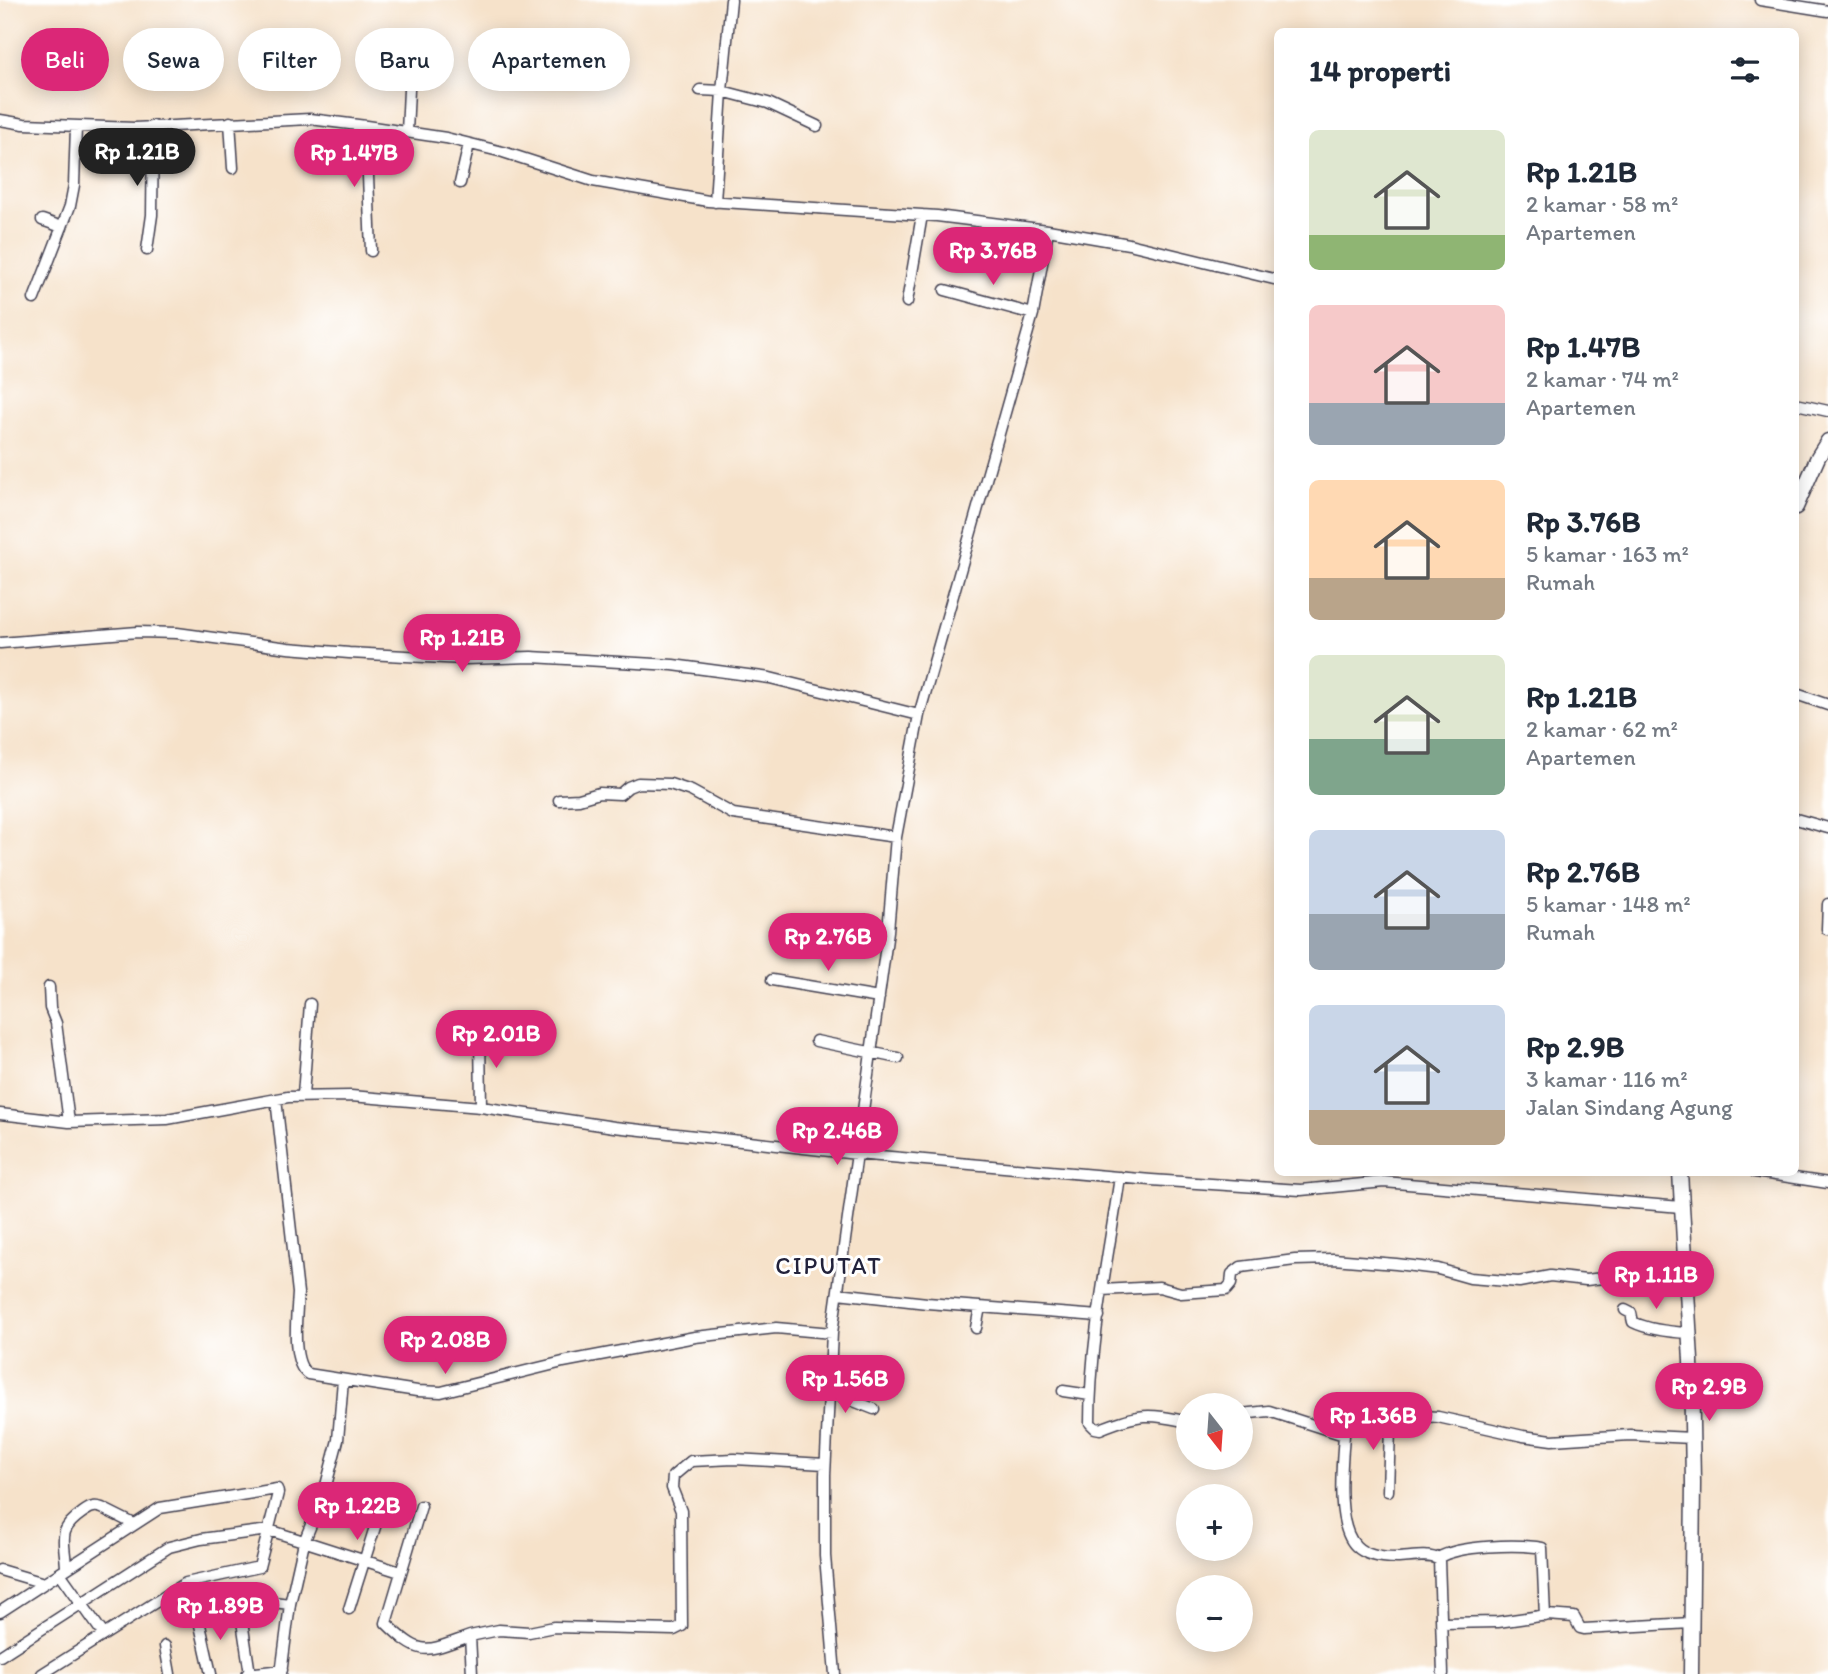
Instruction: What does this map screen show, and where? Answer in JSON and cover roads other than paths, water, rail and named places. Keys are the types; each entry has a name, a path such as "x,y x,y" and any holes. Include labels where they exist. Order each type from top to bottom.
{"main road":[{"path":"1799,501 1826,449"},
{"path":"1680,1176 1692,1438 1691,1674"}],"street":[{"path":"715,201 731,0"},
{"path":"1760,0 1828,11"},
{"path":"700,90 722,91 768,103 817,126"},
{"path":"407,132 409,91"},
{"path":"0,120 76,127 310,119 407,132 469,144 593,181 715,201 922,215 1048,230 1129,244 1274,279"},
{"path":"230,122 233,168"},
{"path":"147,250 152,201 153,126"},
{"path":"366,126 371,251"},
{"path":"34,299 62,227 74,184 76,127"},
{"path":"460,183 469,144"},
{"path":"906,302 922,215"},
{"path":"42,220 62,227"},
{"path":"835,1674 825,1556 825,1469 832,1333 888,931 896,837 919,715 1033,314 1048,230"},
{"path":"945,290 1033,314"},
{"path":"1799,405 1828,411"},
{"path":"0,643 138,632 177,633 349,653 463,659 531,657 673,665 771,678 919,715"},
{"path":"1799,695 1828,705"},
{"path":"559,800 579,799 599,793 620,794 628,787 643,782 663,783 691,791 733,814 896,837"},
{"path":"1799,820 1828,828"},
{"path":"1827,929 1828,905"},
{"path":"821,921 888,931"},
{"path":"772,980 879,998"},
{"path":"49,987 50,1009 55,1023 69,1122"},
{"path":"303,1095 310,1004"},
{"path":"480,1034 481,1107"},
{"path":"816,1041 898,1058"},
{"path":"0,1114 69,1122 167,1119 303,1095 351,1096 481,1107 614,1127 857,1154 1120,1177 1301,1190 1384,1182 1681,1207"},
{"path":"276,1099 298,1293 295,1320 298,1363 302,1371 308,1374 417,1391 441,1392 572,1360 695,1337 776,1328 832,1333"},
{"path":"1782,1176 1828,1183"},
{"path":"1120,1177 1102,1290 1090,1395 1090,1423 1100,1429 1132,1416 1154,1415 1176,1420"},
{"path":"1102,1290 1159,1287 1181,1293 1226,1290 1231,1284 1232,1274 1241,1267 1314,1259 1396,1264 1438,1269 1470,1278 1519,1282 1550,1276 1586,1280 1685,1268"},
{"path":"838,1293 1099,1316"},
{"path":"976,1328 980,1307"},
{"path":"1625,1310 1631,1313 1633,1322 1641,1326 1653,1326 1664,1332 1689,1334"},
{"path":"290,1604 247,1599 242,1603 240,1608 248,1674 281,1672 290,1604 304,1542 324,1493 338,1440 343,1380"},
{"path":"828,1391 874,1409"},
{"path":"1063,1391 1090,1395"},
{"path":"1253,1413 1269,1411 1343,1435"},
{"path":"1545,1616 1542,1548 1472,1549 1448,1553 1438,1558 1383,1558 1354,1545 1348,1536 1342,1493 1345,1423 1358,1414 1388,1414 1438,1417 1544,1440 1630,1435 1692,1438"},
{"path":"1388,1414 1388,1491"},
{"path":"421,1506 386,1623 406,1642 428,1650 499,1630 674,1630 682,1626 681,1511 671,1488 673,1476 691,1461 734,1459 825,1469"},
{"path":"0,1612 160,1508 276,1488 278,1493 258,1568 190,1581 43,1674"},
{"path":"349,1609 382,1505"},
{"path":"104,1635 63,1570 65,1529 69,1522 97,1506 134,1524"},
{"path":"0,1656 176,1544 269,1530 400,1572"},
{"path":"1438,1558 1441,1573 1443,1674"},
{"path":"0,1570 44,1583"},
{"path":"198,1616 211,1674"},
{"path":"1443,1623 1499,1622 1545,1616 1574,1617 1580,1628 1584,1629 1691,1623"},
{"path":"470,1636 472,1674"},
{"path":"165,1646 170,1674"}],"district":[{"name":"CIPUTAT","path":"829,1265"}]}
